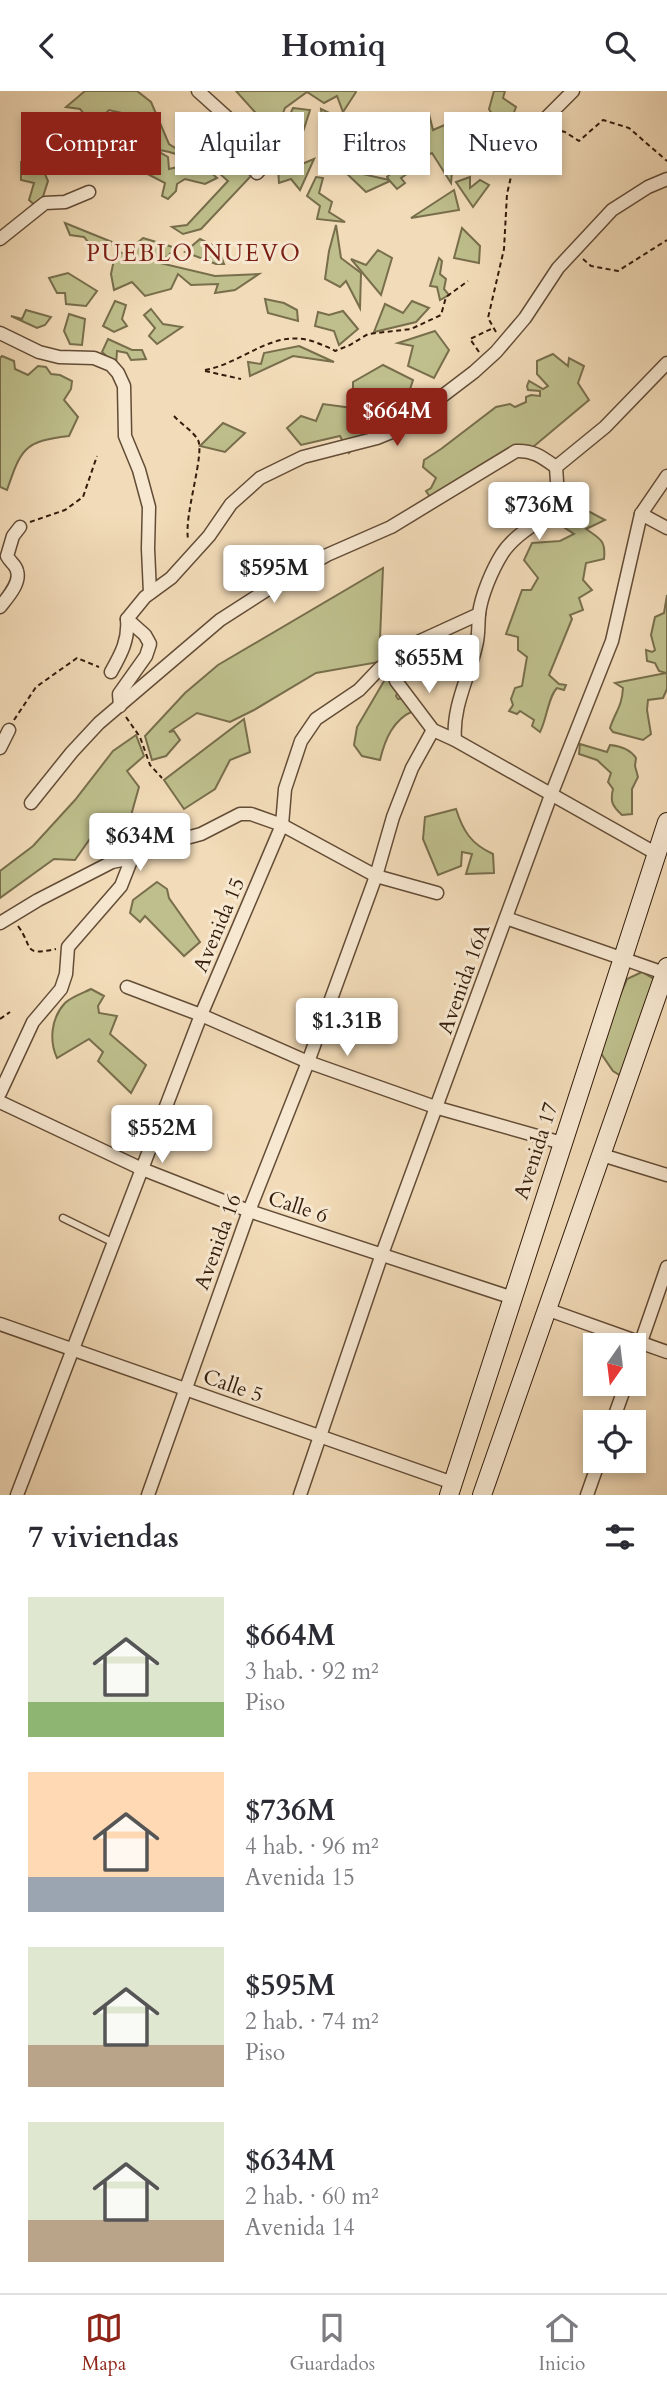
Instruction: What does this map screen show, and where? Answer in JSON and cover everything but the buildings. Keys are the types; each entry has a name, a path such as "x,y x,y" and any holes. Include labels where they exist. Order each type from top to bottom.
{"main road":[{"name":"Avenida 17","path":"451,1489 667,822"},
{"path":"482,1495 666,971"}],"street":[{"path":"198,91 221,112"},
{"path":"554,112 573,91"},
{"path":"111,672 124,649 128,632 127,619 150,593 172,578 209,535 231,504 261,478 303,457 377,438 415,419 486,361 525,318 558,268 612,210 648,187 667,179"},
{"path":"0,239 46,203 65,202 89,192"},
{"path":"0,333 39,352 59,357 94,358 111,365 118,373 124,387 125,436 139,470 149,507 150,593"},
{"path":"556,467 605,427 667,362"},
{"path":"31,803 99,723 166,664 242,605 327,555 391,527 516,451 528,450 538,454 556,467"},
{"path":"455,740 455,716 480,629 479,614 501,555 514,539 555,510 558,496 556,467"},
{"path":"667,476 641,514 667,528"},
{"name":"Avenida 16A","path":"300,1495 382,1254 551,796 612,642 641,514"},
{"path":"0,607 16,585 16,568 7,556 13,536 20,527"},
{"name":"Avenida 15","path":"17,1495 201,1015 282,825 285,789 301,741 316,719 359,690 396,656 420,641 479,614"},
{"path":"118,708 119,694 146,656 150,644 145,635 127,619"},
{"path":"396,681 433,730 657,854"},
{"path":"0,748 9,730"},
{"name":"Avenida 16","path":"148,1495 249,1211 308,1062 376,876 393,817 412,768 433,730"},
{"path":"5,920 112,862 132,858 168,843 201,834 240,814 251,814 282,825 376,876 437,893"},
{"path":"0,1093 33,1022 61,989 66,974 68,947 121,886 132,858"},
{"path":"506,918 623,960 666,971"},
{"path":"127,987 201,1015 308,1062 438,1108 562,1143"},
{"name":"Calle 6","path":"0,1103 142,1169 249,1211 513,1298"},
{"path":"602,1156 667,1175"},
{"path":"644,1333 667,1267"},
{"path":"546,1309 615,1333"},
{"name":"Calle 5","path":"0,1324 320,1437 451,1489"},
{"path":"646,1344 667,1352"},
{"path":"587,1495 595,1473"}],"lane":[{"path":"63,1218 114,1243"}],"path":[{"path":"562,131 579,141 603,120 629,128 667,161"},
{"path":"505,340 492,328 488,318 504,249 507,194 512,175"},
{"path":"574,252 591,266 618,271 667,240"},
{"path":"241,379 205,370 222,367 268,342 302,338 335,351 369,334 411,329 441,315 446,297 468,281"},
{"path":"486,361 470,339 492,328"},
{"path":"174,416 198,440 199,446 200,456 189,508 187,535 192,553"},
{"path":"20,527 65,510 83,497 97,456"},
{"path":"9,730 36,687 77,658 111,672"},
{"path":"118,708 140,737 150,765 162,778"},
{"path":"5,920 21,930 29,948 37,953 68,947"},
{"path":"0,1019 10,1012"}],"green space":[{"path":"85,91 137,91 151,102 155,112 82,112 80,109 66,107"},
{"path":"236,91 356,92 343,112 337,96 324,103 307,92 283,112 255,112"},
{"path":"494,91 505,91 503,98 516,107 514,112 491,112 489,109"},
{"path":"293,108 310,110 304,129 304,112 291,112"},
{"path":"430,118 433,130 444,125 444,172 432,153 430,154"},
{"path":"161,125 169,144 175,148 175,153 161,150"},
{"path":"161,153 168,157 169,169 175,168 175,175 214,175 217,178 205,184 185,179 177,184 176,191 168,199 162,196 165,183 150,175 161,175"},
{"path":"314,159 300,190 291,179 279,183 278,175 304,175 304,163"},
{"path":"21,175 45,175 48,181 39,209 29,200 34,183 21,180"},
{"path":"221,175 251,176 201,229 183,234 172,227 187,225 228,181"},
{"path":"348,175 367,175 389,180 387,177 389,175 406,175 401,178 405,183 397,189 390,181 366,192"},
{"path":"316,177 323,178 319,193 332,202 329,212 345,222 317,219 320,206 307,196"},
{"path":"470,177 470,188 480,180 489,185 473,207 456,182"},
{"path":"454,190 459,210 411,218"},
{"path":"65,223 117,244 92,247 84,237 70,235"},
{"path":"336,225 341,258 361,273 360,308 346,281 340,287 325,279"},
{"path":"462,228 480,246 479,263 454,258"},
{"path":"143,238 176,248 160,263 215,276 259,274 235,290 215,293 218,284 191,285 178,274 171,289 145,296 132,282 114,290 111,274 116,250 124,254"},
{"path":"200,239 218,248 224,264 216,264 185,252"},
{"path":"378,250 392,258 381,295 351,259 366,265"},
{"path":"439,258 442,261 440,274 446,279 444,289 449,295 440,300 437,287 430,286"},
{"path":"68,273 97,291 86,306 66,304 65,293 57,293 49,278"},
{"path":"265,299 284,303 297,310 298,321 268,313"},
{"path":"115,301 126,305 122,319 127,326 114,332 103,326"},
{"path":"412,301 429,308 416,322 374,332 385,304 403,313"},
{"path":"151,309 163,324 182,327 157,344 149,336 155,328 144,315"},
{"path":"26,310 51,317 45,325 37,328 11,316 22,319"},
{"path":"343,311 358,329 339,345 334,331 315,326 318,312 329,315"},
{"path":"69,314 85,319 82,345 70,344 64,331"},
{"path":"435,331 449,350 434,378 408,366 413,346 398,343"},
{"path":"108,339 132,350 142,350 146,359 131,360 127,353 117,351 116,365 102,352"},
{"path":"299,346 334,362 293,356 250,376 248,362 261,364 264,353"},
{"path":"553,354 568,366 569,358 584,366 578,383 589,400 533,447 432,500 426,491 431,488 436,478 423,467 424,460 496,407 510,404 515,407 526,402 526,397 540,396 540,391 528,390 527,386 529,381 543,389 548,386 537,374 537,361"},
{"path":"2,356 14,361 15,369 28,375 38,366 46,367 51,374 72,381 71,389 64,400 78,417 69,436 42,441 26,449 16,465 7,490 0,487"},
{"path":"383,365 413,380 403,411 376,407 378,413 388,413 400,420 390,434 364,434 349,453 340,436 301,445 287,428 301,416 316,421 323,404 353,408 353,382"},
{"path":"223,423 245,433 225,452 200,446"},
{"path":"568,512 590,512 605,520 586,529 601,541 604,559 586,563 583,580 592,590 579,598 583,610 570,615 572,619 549,675 559,684 566,685 564,690 557,688 554,692 540,732 532,726 534,720 520,711 517,714 509,711 513,705 511,699 515,688 522,686 527,657 518,650 518,637 506,634 522,590 531,590 538,578 524,560 532,543 560,541 574,534 562,526"},
{"path":"383,568 379,662 316,673 230,722 197,713 169,732 174,731 180,740 166,756 152,760 145,736 185,693 218,665"},
{"path":"667,595 667,689 663,698 648,700 651,734 643,740 613,732 610,728 620,705 623,688 615,683 666,673 659,671 655,663 647,661 646,650 655,650 651,635 655,617 664,613"},
{"path":"387,676 399,690 396,696 398,699 402,698 413,711 400,719 391,731 380,760 362,756 354,745 357,727"},
{"path":"244,719 250,752 230,760 215,789 184,809 164,780"},
{"path":"136,735 144,756 127,771 139,787 128,826 106,816 75,860 54,859 0,898 0,871 33,846 75,800 113,751"},
{"path":"580,744 607,752 610,745 618,746 634,755 638,777 632,789 632,814 622,815 616,809 612,800 613,789 608,782 611,773 597,760 579,754"},
{"path":"456,809 469,836 493,854 494,873 466,874 472,854 462,852 461,866 438,875 423,839 425,817"},
{"path":"157,882 167,889 169,898 200,942 184,956 145,916 140,922 130,913 133,900"},
{"path":"642,972 654,979 624,1078 613,1071 600,1052 627,979"},
{"path":"91,989 104,996 98,1006 99,1013 117,1016 110,1034 146,1065 131,1093 98,1061 103,1052 89,1039 57,1058 54,1051 54,1023 60,1009 74,997"}],"district":[{"name":"PUEBLO NUEVO","path":"194,253"}]}
